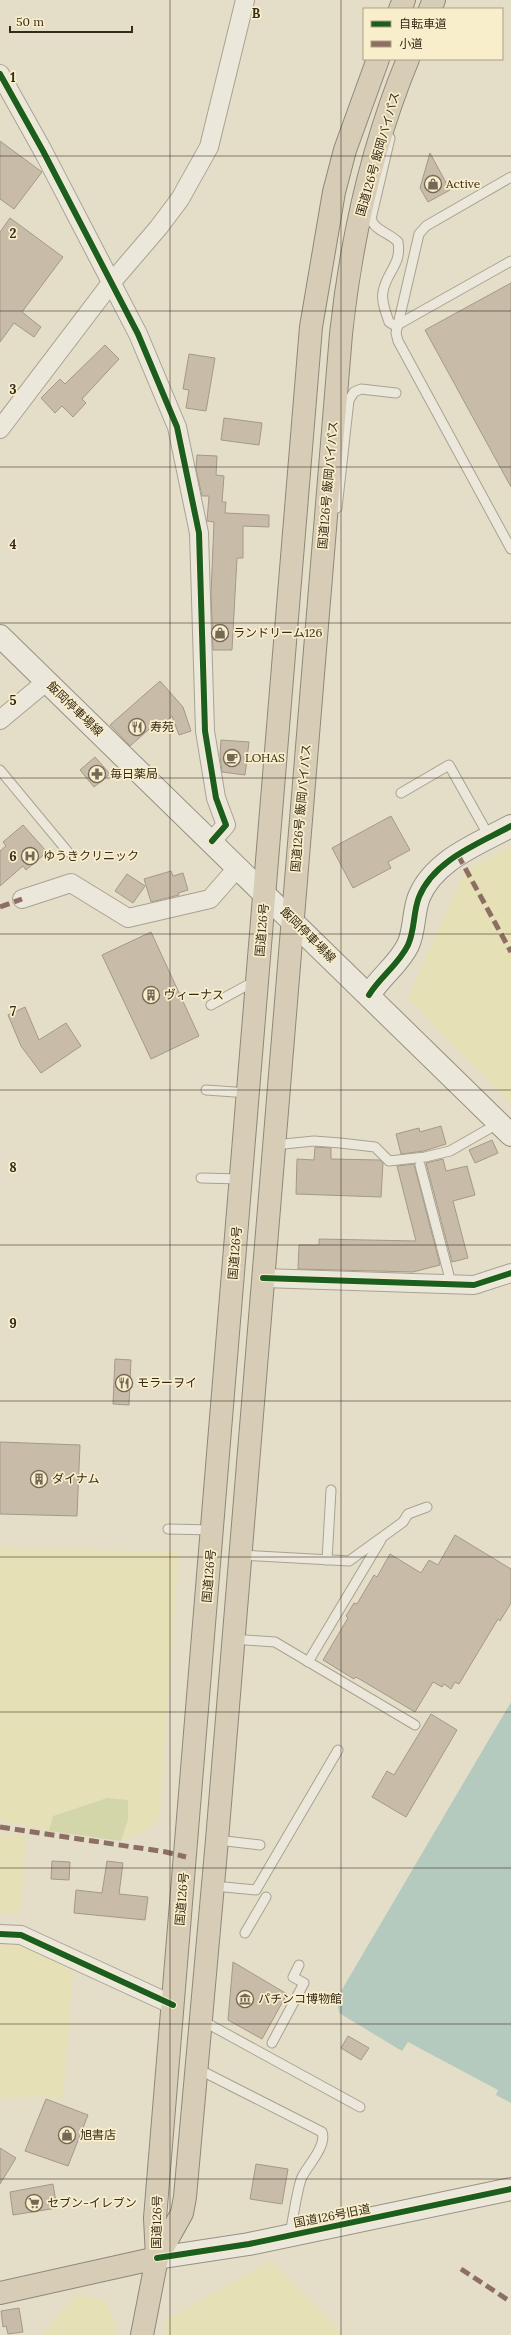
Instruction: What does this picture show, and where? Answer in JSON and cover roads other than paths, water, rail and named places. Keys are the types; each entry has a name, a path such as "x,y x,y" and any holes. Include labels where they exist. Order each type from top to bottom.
{"highway":[{"path":"265,893 310,327 334,192 345,150 378,60"},
{"name":"国道126号 飯岡バイパス","path":"292,920 318,601 346,287 355,236 373,162 398,83 408,60"},
{"name":"国道126号","path":"142,2335 157,2258 156,2218 265,893"},
{"name":"国道126号","path":"0,2293 157,2258 182,2212 198,2069 201,2020 218,1840 262,1278 292,920"}],"main road":[{"name":"飯岡停車場線","path":"0,636 212,841 505,1129"},
{"path":"369,995 376,984 403,954 409,944 418,898 425,885 435,872 453,858 511,826"},
{"name":"国道126号旧道","path":"157,2258 290,2236 511,2189"}],"street":[{"path":"0,428 111,283 159,228 180,199 210,147 245,0"},
{"path":"0,74 43,151 138,334 177,427 199,533 204,731 216,798 226,825 212,841"},
{"path":"0,720 47,681"},
{"path":"22,900 71,883 128,918 210,899 238,867"},
{"path":"262,1278 359,1286 451,1283 474,1284 511,1273"},
{"path":"0,1934 21,1935 173,2005"}],"lane":[{"path":"398,83 388,148 371,219 377,228 392,235 398,242 397,262 385,284 382,293 389,322 398,325 511,261"},
{"path":"511,177 426,226 419,234 398,325 398,341 511,549"},
{"path":"336,519 349,400 354,392 361,389 396,393"},
{"path":"318,601 334,543"},
{"path":"401,793 449,765 490,838"},
{"path":"0,770 68,852"},
{"path":"211,1006 258,980"},
{"path":"206,1090 248,1093"},
{"path":"273,1148 284,1144 314,1141 375,1147 389,1161 425,1157 450,1150 505,1129"},
{"path":"420,1165 451,1283"},
{"path":"201,1178 241,1179"},
{"path":"327,1560 331,1490"},
{"path":"240,1555 349,1561 403,1522 408,1514 427,1507"},
{"path":"168,1529 213,1530"},
{"path":"308,1662 383,1537"},
{"path":"233,1640 275,1642 415,1725"},
{"path":"214,1886 256,1890 338,1750"},
{"path":"218,1840 260,1845"},
{"path":"245,1933 266,1897"},
{"path":"272,2043 304,1983 293,1977 299,1965"},
{"path":"201,2020 360,2107"},
{"path":"198,2069 322,2132 323,2136 319,2149 302,2178 290,2236"}],"place":[{"name":"Active","path":"433,184"},
{"name":"ランドリーム126","path":"220,633"},
{"name":"寿苑","path":"137,727"},
{"name":"LOHAS","path":"232,758"},
{"name":"毎日薬局","path":"97,774"},
{"name":"ゆうきクリニック","path":"30,856"},
{"name":"ヴィーナス","path":"151,995"},
{"name":"モラーヲイ","path":"124,1383"},
{"name":"ダイナム","path":"39,1479"},
{"name":"パチンコ博物館","path":"245,1999"},
{"name":"旭書店","path":"67,2135"},
{"name":"セブン-イレブン","path":"34,2203"}]}
